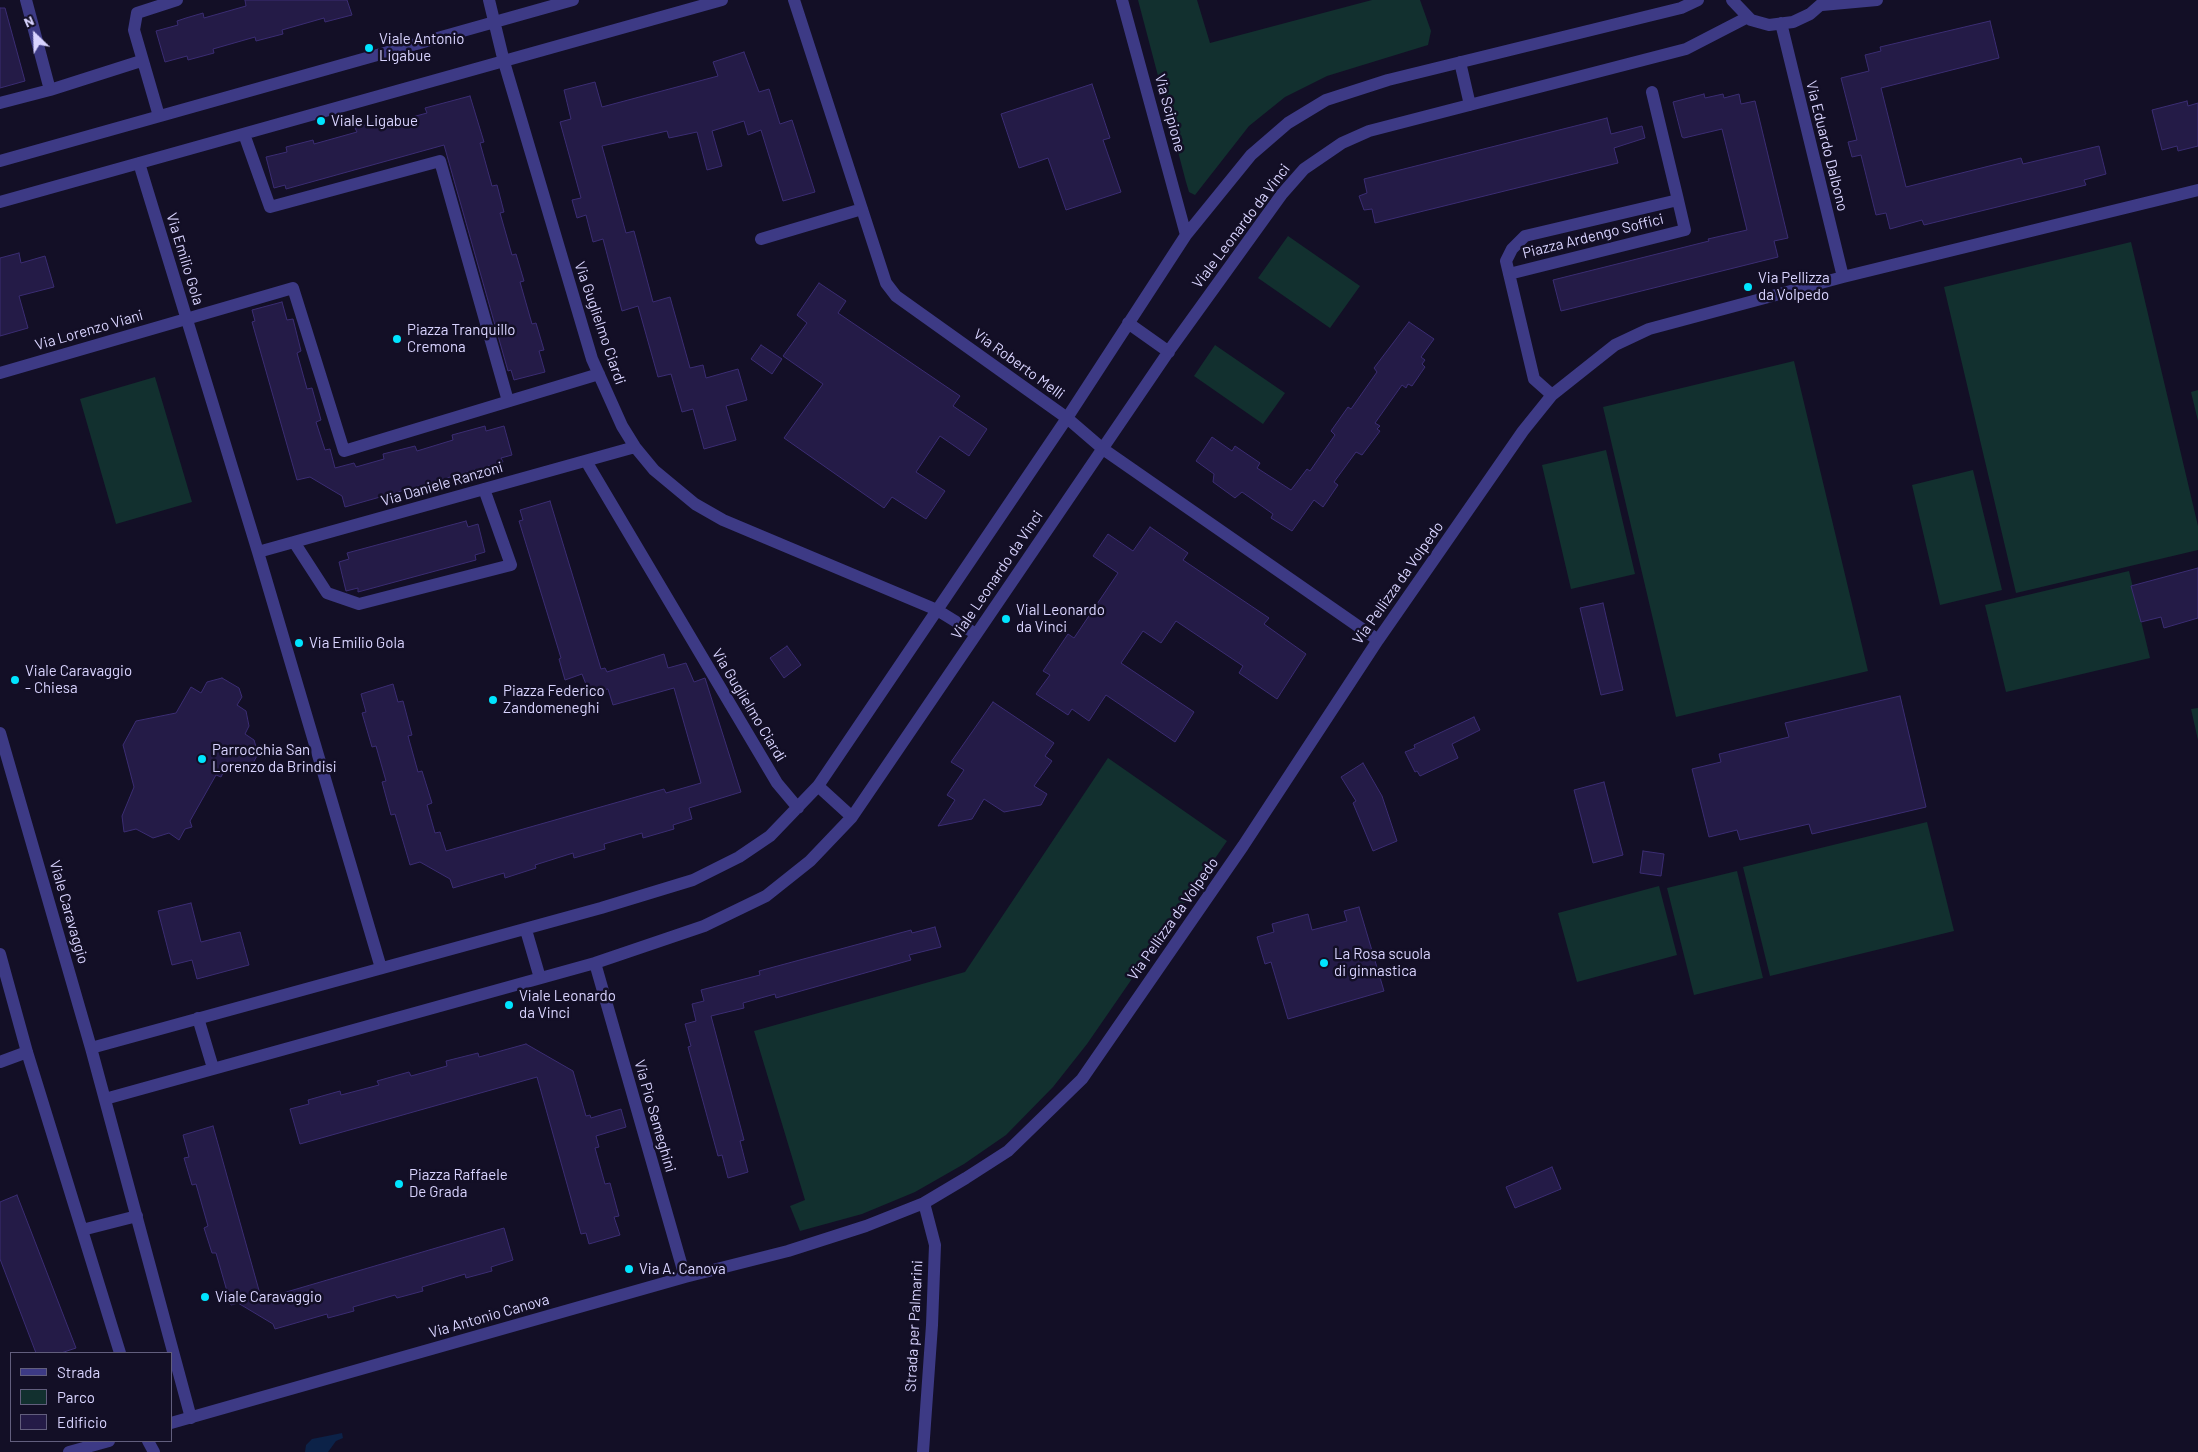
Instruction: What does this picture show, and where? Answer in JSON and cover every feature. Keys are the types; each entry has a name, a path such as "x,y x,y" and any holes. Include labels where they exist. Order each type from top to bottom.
{"street":[{"path":"26,0 50,90"},
{"path":"159,116 141,61 134,30 137,12 177,0"},
{"name":"Via Guglielmo Ciardi","path":"489,0 504,62 567,278 599,374 622,426 635,447 654,470 696,504 723,520 937,610 976,634"},
{"path":"0,161 573,0"},
{"path":"0,202 722,0"},
{"name":"Via Roberto Melli","path":"794,0 886,283 896,296 1067,418 1103,449 1378,640"},
{"name":"Via Scipione","path":"1122,0 1186,235"},
{"name":"Viale Leonardo da Vinci","path":"91,1048 526,930 693,880 739,857 770,836 818,786 1067,418 1186,235 1251,155 1288,123 1326,100 1388,80 1681,8 1698,0"},
{"path":"1732,0 1751,20 1769,25 1793,22 1810,14 1824,2 1877,0"},
{"name":"Viale Leonardo da Vinci","path":"105,1099 595,963 704,926 766,896 810,861 852,816 1168,352 1282,194 1304,169 1342,143 1369,131 1686,49 1748,16"},
{"name":"Via Eduardo Dalbono","path":"1781,23 1843,277"},
{"path":"0,104 141,61"},
{"path":"1460,62 1470,105"},
{"name":"Piazza Ardengo Soffici","path":"1509,274 1685,230 1652,92"},
{"path":"244,134 270,207 440,161 508,401"},
{"name":"Via Emilio Gola","path":"139,163 258,552 381,968"},
{"name":"Via Pellizza da Volpedo","path":"796,1248 866,1226 924,1203 1008,1151 1082,1079 1243,846 1378,640 1523,432 1552,395 1615,345 1649,329 1843,277 2198,190"},
{"name":"Piazza Ardengo Soffici","path":"1552,395 1534,379 1506,261 1512,248 1525,236 1678,200"},
{"path":"761,240 862,209"},
{"path":"186,318 293,288 344,450 599,374"},
{"name":"Via Lorenzo Viani","path":"0,373 186,318"},
{"path":"1128,323 1168,352"},
{"name":"Via Daniele Ranzoni","path":"258,552 635,447"},
{"name":"Via Guglielmo Ciardi","path":"586,461 777,783 798,808"},
{"path":"294,542 327,593 359,604 511,565 484,489"},
{"name":"Viale Caravaggio","path":"0,733 91,1048 191,1418"},
{"path":"818,786 852,816"},
{"path":"526,930 540,978"},
{"path":"0,954 2,970 120,1352"},
{"name":"Via Pio Semeghini","path":"595,963 685,1277"},
{"path":"198,1018 213,1068"},
{"path":"0,1062 27,1052"},
{"name":"Strada per Palmarini","path":"924,1203 934,1245 932,1325 924,1452"},
{"path":"82,1230 137,1216"},
{"name":"Via Antonio Canova","path":"191,1418 685,1277 796,1248"},
{"path":"172,1423 191,1418"},
{"path":"69,1452 105,1442"}],"green space":[{"path":"1138,0 1197,0 1210,43 1372,0 1420,0 1431,31 1428,45 1327,76 1285,97 1249,126 1195,195 1189,192 1186,182"},
{"path":"1288,236 1360,286 1330,328 1258,278"},
{"path":"2131,242 2198,526 2198,550 2016,593 1944,287"},
{"path":"1215,345 1285,393 1263,424 1194,376"},
{"path":"1794,361 1868,671 1676,717 1603,407"},
{"path":"155,377 192,502 116,524 80,399"},
{"path":"2198,390 2198,421 2191,392"},
{"path":"1606,450 1635,574 1571,589 1542,465"},
{"path":"1973,470 2002,590 1940,605 1912,485"},
{"path":"2129,571 2150,658 2006,692 1985,605"},
{"path":"2198,708 2198,740 2191,709"},
{"path":"1108,758 1227,841 1087,1044 1053,1087 1006,1135 964,1164 915,1192 862,1214 800,1231 790,1206 805,1200 754,1031 965,972"},
{"path":"1927,822 1954,931 1770,976 1743,867"},
{"path":"1737,871 1763,978 1694,995 1667,888"},
{"path":"1659,886 1677,955 1577,982 1558,913"}],"water":[{"path":"342,1433 343,1438 336,1441 328,1452 305,1452 306,1445 312,1439"}],"building":[{"path":"245,0 347,0 352,15 325,22 324,18 282,30 283,34 256,41 255,37 213,49 214,53 188,60 187,56 165,62 156,31 178,25 177,21 203,13 204,18 246,6"},
{"path":"0,8 5,8 25,81 0,88"},
{"path":"1990,21 1999,58 1881,88 1906,187 2021,158 2023,164 2099,146 2106,174 2084,180 2086,185 1924,225 1922,220 1890,229 1886,213 1876,215 1861,155 1852,157 1848,142 1857,140 1841,78 1869,71 1865,55 1881,51 1880,47"},
{"path":"744,52 759,92 769,89 780,124 792,120 815,192 783,201 761,130 748,135 744,121 712,131 722,166 707,170 697,132 669,138 667,131 602,146 626,233 634,231 653,302 670,297 690,368 703,365 706,378 738,369 747,400 726,406 736,440 704,449 693,409 682,412 671,374 658,377 638,306 622,311 603,239 593,242 586,215 577,218 572,200 581,198 560,122 571,119 564,90 595,82 602,107 718,76 713,62"},
{"path":"1092,84 1110,138 1103,140 1121,192 1066,210 1048,158 1019,168 1001,114"},
{"path":"1704,94 1705,98 1723,94 1724,98 1739,94 1741,104 1755,101 1788,238 1774,241 1778,257 1561,311 1553,280 1747,230 1722,129 1682,137 1673,102"},
{"path":"470,96 484,142 480,143 492,186 497,185 504,212 500,213 512,255 516,254 524,281 520,282 532,324 536,323 544,350 539,351 545,372 514,380 511,370 508,371 444,145 286,189 285,185 274,188 266,157 287,152 286,147 313,140 314,144 357,132 355,128 382,120 383,125 427,113 425,108"},
{"path":"2187,101 2188,106 2198,103 2198,146 2178,151 2177,146 2162,150 2152,110"},
{"path":"1607,118 1611,134 1642,126 1645,138 1614,148 1618,163 1375,223 1372,209 1364,210 1359,196 1367,193 1364,179"},
{"path":"19,253 21,263 45,256 54,287 19,296 28,328 0,336 0,258"},
{"path":"819,283 846,301 838,313 960,396 953,406 987,429 969,456 940,436 916,472 945,491 926,519 892,497 884,508 784,438 823,384 783,356 807,323 797,315"},
{"path":"282,302 287,320 293,319 301,351 297,353 307,389 312,388 321,420 316,422 325,450 330,449 335,468 354,463 356,467 384,459 383,454 415,446 417,451 453,440 452,435 485,426 486,431 504,426 512,455 501,458 503,462 345,507 342,496 310,477 297,480 252,322 255,321 252,310"},
{"path":"1409,322 1434,339 1421,357 1425,360 1422,364 1425,367 1412,386 1408,384 1406,388 1402,385 1375,423 1380,426 1377,429 1380,431 1362,455 1356,452 1334,482 1338,485 1323,507 1314,500 1292,531 1271,518 1273,514 1242,492 1235,498 1213,482 1214,474 1196,461 1212,437 1232,451 1235,446 1260,463 1257,468 1291,490 1307,469 1310,471 1335,435 1331,431 1348,407 1351,409 1377,372 1374,368"},
{"path":"761,345 782,359 772,374 751,359"},
{"path":"550,501 601,669 605,668 607,672 664,654 668,668 686,663 694,682 705,678 741,792 689,808 692,819 673,825 674,829 643,838 642,833 604,844 605,849 574,858 573,853 535,865 536,868 505,878 504,873 453,888 450,879 420,862 410,865 395,814 391,815 382,782 386,781 376,746 372,747 362,713 366,712 361,694 393,684 398,702 403,701 412,735 408,736 418,772 422,771 432,803 427,805 435,833 440,832 446,851 664,789 666,793 701,783 674,688 613,705 608,689 589,692 582,674 565,680 559,659 561,658 519,521 523,520 520,510"},
{"path":"466,521 468,527 478,524 485,552 475,555 476,560 358,592 358,588 346,591 339,562 349,559 347,553"},
{"path":"1150,527 1188,553 1183,560 1269,618 1264,624 1306,654 1277,699 1239,673 1243,666 1176,621 1161,643 1143,631 1121,663 1194,712 1175,742 1106,695 1089,721 1072,709 1068,715 1036,694 1050,675 1043,671 1068,634 1074,638 1118,573 1093,556 1108,534 1133,551"},
{"path":"2198,568 2198,618 2164,628 2161,617 2141,622 2131,586"},
{"path":"1603,603 1623,690 1601,695 1580,608"},
{"path":"787,646 801,665 784,678 770,658"},
{"name":"Parrocchia San Lorenzo da Brindisi","path":"222,678 239,688 242,697 237,705 246,711 249,726 245,734 254,740 258,754 253,763 224,771 221,777 216,775 190,821 192,827 185,829 179,840 169,833 153,838 136,829 124,832 122,816 134,787 123,745 136,721 176,713 191,687 201,693 207,682"},
{"path":"1900,696 1926,807 1812,834 1809,824 1740,840 1737,830 1709,837 1692,769 1721,762 1719,754 1789,737 1785,723"},
{"path":"993,702 1054,743 1045,756 1052,761 1034,786 1047,794 1041,805 1004,812 984,799 972,819 938,826 955,800 947,795 964,770 951,762"},
{"path":"1474,717 1480,730 1452,744 1458,758 1420,776 1417,771 1415,772 1405,752 1415,748 1414,745"},
{"path":"1363,763 1382,796 1397,841 1373,851 1353,803 1356,801 1341,777"},
{"path":"1604,782 1623,855 1593,863 1574,790"},
{"path":"1643,851 1664,854 1661,876 1640,873"},
{"path":"191,903 201,942 240,932 249,965 197,979 192,960 172,965 158,911"},
{"name":"La Rosa scuola di ginnastica","path":"1359,907 1384,991 1288,1019 1271,962 1265,964 1257,937 1274,932 1272,924 1308,914 1312,930 1347,921 1344,911"},
{"path":"935,927 941,947 909,955 911,960 776,998 775,994 743,1003 744,1008 711,1016 744,1140 740,1141 748,1172 728,1178 722,1155 718,1156 688,1047 691,1046 685,1024 696,1021 692,1004 704,1001 701,990 760,975 759,971 911,930 912,933"},
{"path":"526,1044 573,1071 586,1116 590,1115 591,1118 621,1109 626,1127 596,1136 599,1147 595,1148 605,1184 610,1183 619,1216 614,1217 620,1235 589,1244 586,1233 581,1234 537,1077 300,1144 290,1109 309,1104 308,1100 340,1091 341,1095 379,1085 377,1081 409,1072 411,1076 447,1066 446,1061 478,1053 479,1057"},
{"path":"213,1126 260,1294 265,1293 266,1298 504,1228 513,1260 491,1267 492,1271 466,1278 465,1274 422,1287 423,1291 397,1298 395,1295 353,1307 354,1311 328,1318 327,1314 275,1329 273,1324 238,1303 231,1305 216,1253 212,1253 204,1228 208,1226 196,1184 192,1185 184,1158 189,1157 183,1135"},
{"path":"1552,1167 1561,1189 1515,1208 1506,1187"},
{"path":"17,1195 76,1348 64,1352 36,1352 0,1259 0,1202"}],"place":[{"name":"Viale Antonio Ligabue","path":"369,48"},
{"name":"Viale Ligabue","path":"321,121"},
{"name":"Via Pellizza da Volpedo","path":"1748,287"},
{"name":"Piazza Tranquillo Cremona","path":"397,339"},
{"name":"Vial Leonardo da Vinci","path":"1006,619"},
{"name":"Via Emilio Gola","path":"299,643"},
{"name":"Viale Caravaggio - Chiesa","path":"15,680"},
{"name":"Piazza Federico Zandomeneghi","path":"493,700"},
{"name":"Parrocchia San Lorenzo da Brindisi","path":"202,759"},
{"name":"La Rosa scuola di ginnastica","path":"1324,963"},
{"name":"Viale Leonardo da Vinci","path":"509,1005"},
{"name":"Piazza Raffaele De Grada","path":"399,1184"},
{"name":"Via A. Canova","path":"629,1269"},
{"name":"Viale Caravaggio","path":"205,1297"}]}
